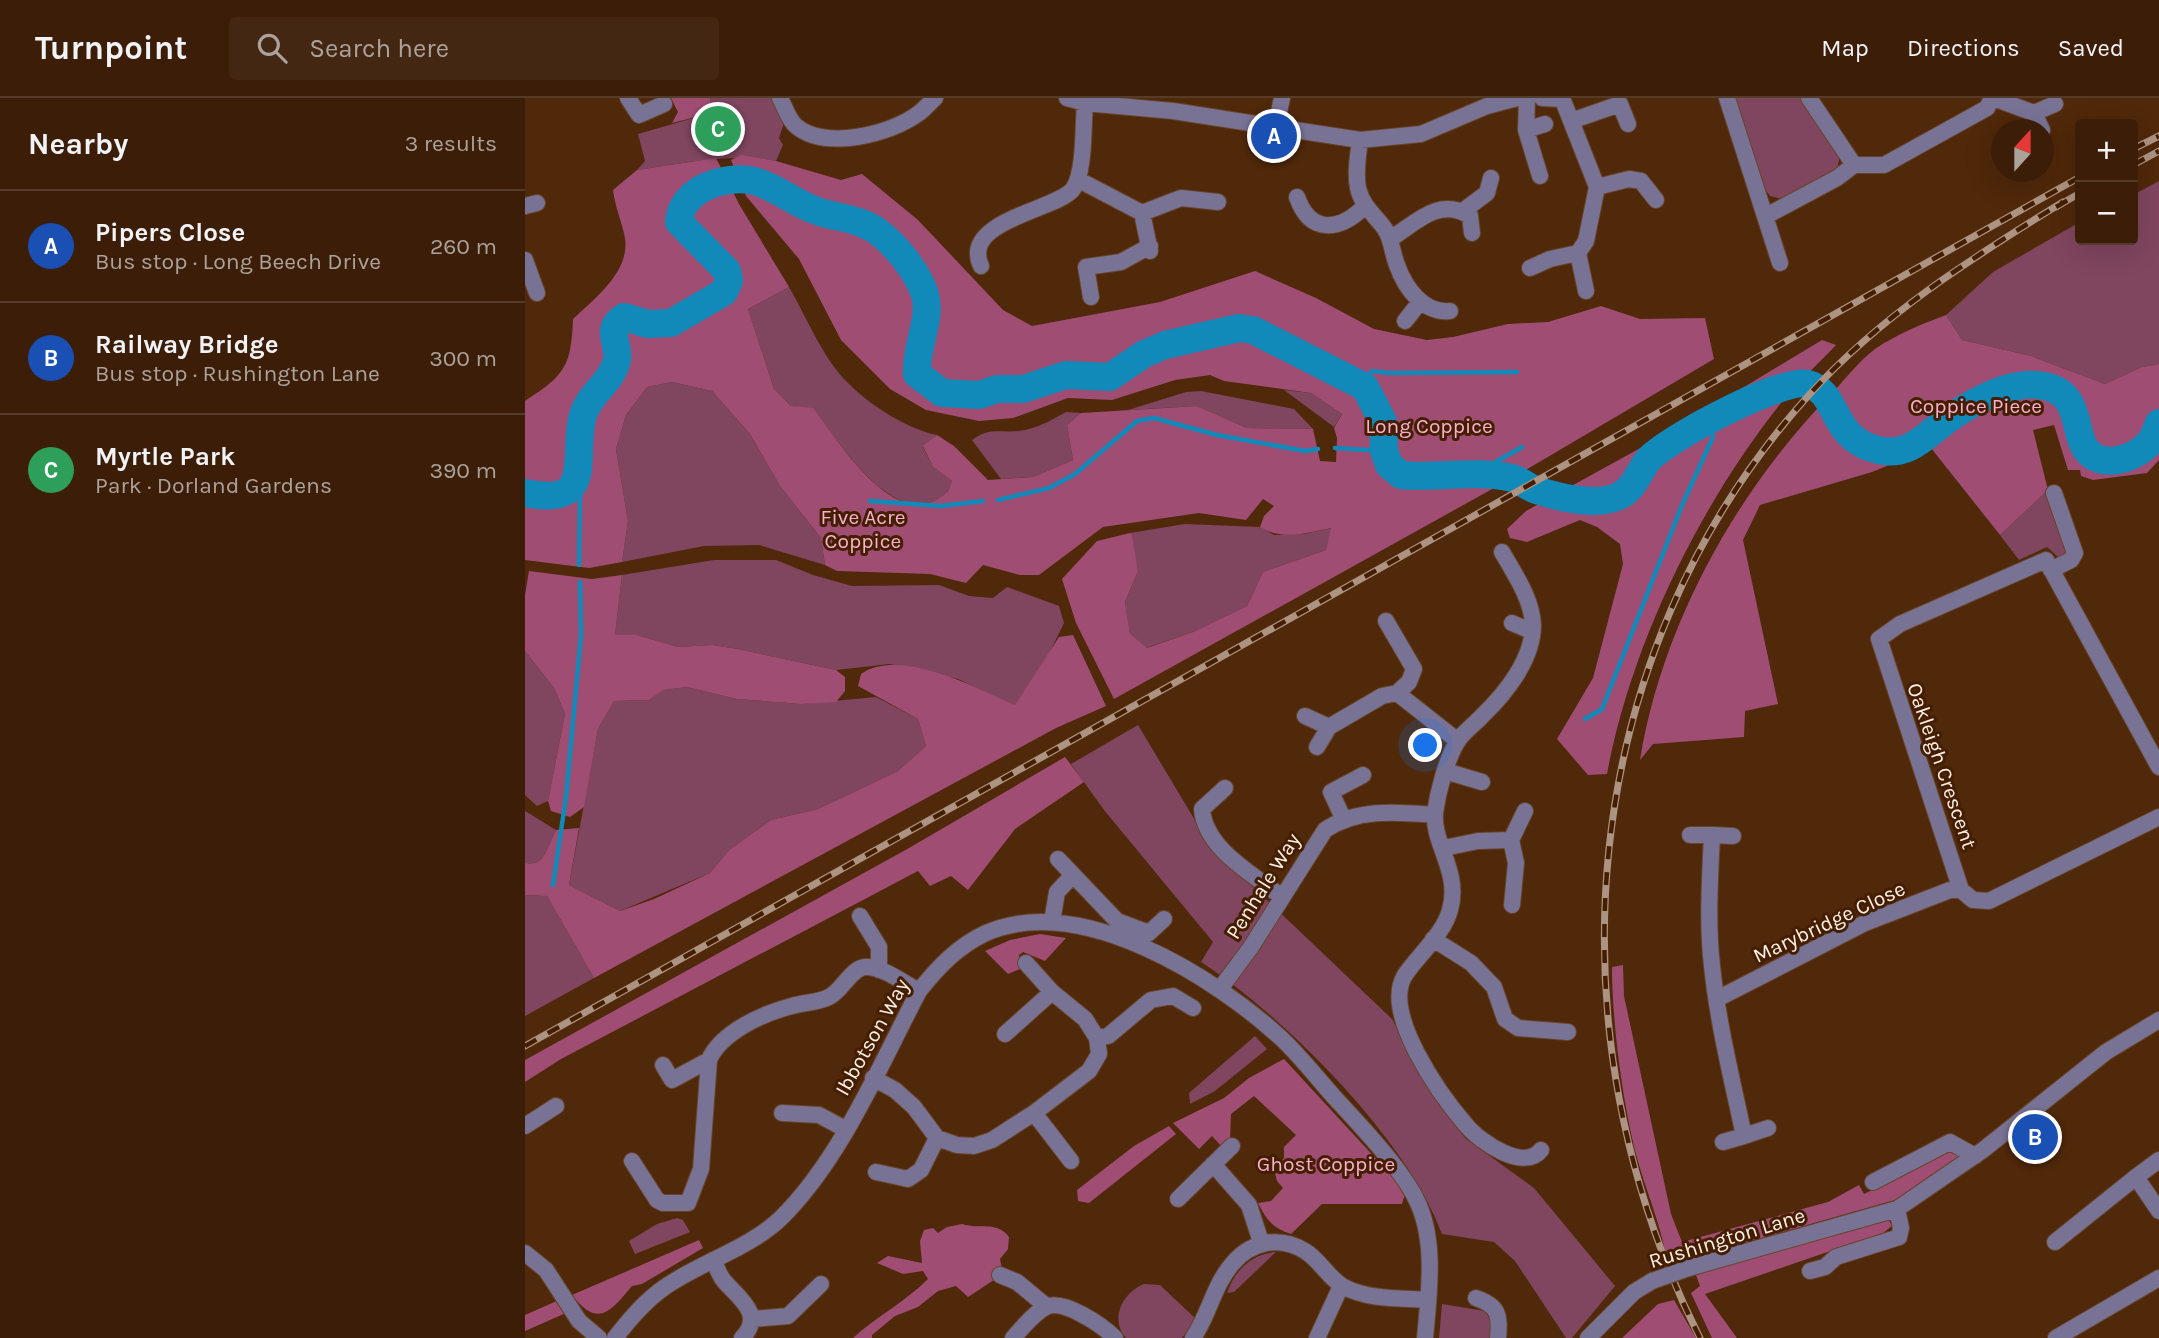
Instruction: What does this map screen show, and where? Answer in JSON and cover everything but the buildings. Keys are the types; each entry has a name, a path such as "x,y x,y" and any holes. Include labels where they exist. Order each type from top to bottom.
{"street":[{"path":"628,98 639,115 664,104"},
{"path":"780,98 799,128 812,135 840,139 859,137 891,127 920,113 935,98"},
{"path":"1067,98 1085,103 1173,104 1276,126 1360,140 1421,134 1486,102 1517,98"},
{"path":"1276,126 1282,98"},
{"path":"1527,98 1526,130 1540,176"},
{"path":"1531,268 1550,259 1578,253 1586,241 1597,187 1561,99 1542,98"},
{"path":"1727,98 1780,263"},
{"path":"1809,98 1854,165"},
{"path":"1766,216 1837,178 1854,165 1884,166 1987,108 1993,98 2034,113 2055,104"},
{"path":"981,266 981,249 995,229 1007,219 1065,197 1079,180 1085,103"},
{"path":"1571,121 1620,104 1628,124"},
{"path":"2034,113 2037,119"},
{"path":"1526,130 1545,124"},
{"path":"1360,140 1357,166 1359,189 1365,206 1389,239 1397,268 1420,302 1429,309 1450,311"},
{"path":"1389,239 1432,211 1463,211 1482,199 1491,178"},
{"path":"1597,187 1629,179 1641,181 1656,200"},
{"path":"1079,180 1142,213 1181,198 1218,202"},
{"path":"1297,197 1303,214 1309,220 1327,226 1356,215 1365,206"},
{"path":"1463,211 1470,216 1472,233"},
{"path":"1091,297 1086,267 1121,262 1150,249 1142,213"},
{"path":"1578,253 1586,291"},
{"path":"525,260 537,293"},
{"path":"1405,321 1420,302"},
{"name":"Oakleigh Crescent","path":"1968,900 1873,637 2049,565 2071,560 2075,553 2054,493"},
{"path":"1502,552 1527,602 1531,631 1519,671 1494,704 1458,741 1445,771 1435,815 1454,887 1450,912 1403,978 1397,999 1419,1056 1450,1106 1470,1130 1499,1150 1527,1160 1535,1157 1541,1150"},
{"path":"2049,565 2159,767"},
{"path":"1317,747 1329,727 1382,696 1397,693 1409,682 1414,669 1386,621"},
{"path":"1512,623 1531,631"},
{"path":"1397,693 1458,741"},
{"path":"1304,716 1329,727"},
{"path":"1445,771 1482,782"},
{"path":"1363,775 1331,792 1343,818 1369,814 1435,815"},
{"path":"1225,788 1202,809 1203,821 1221,849 1282,897"},
{"path":"1512,905 1516,863 1511,840 1525,811"},
{"path":"1968,900 1989,901 2159,817"},
{"name":"Penhale Way","path":"1220,989 1251,947 1314,844 1325,830 1343,818"},
{"path":"1690,835 1733,836"},
{"path":"1712,835 1711,963 1725,1057 1744,1136"},
{"path":"1444,848 1478,841 1511,840"},
{"path":"1058,859 1117,921 1149,933 1164,919"},
{"path":"1052,922 1057,892 1073,876"},
{"name":"Marybridge Close","path":"1717,999 1864,923 1950,890 1968,900"},
{"path":"860,916 879,947 879,970"},
{"name":"Ibbotson Way","path":"615,1338 646,1302 674,1281 780,1219 816,1177 845,1129 919,991 955,951 987,933 1022,923 1052,922 1093,930 1142,947 1220,989 1283,1040 1364,1129 1415,1196 1428,1242 1425,1338"},
{"path":"1433,939 1471,963 1494,987 1505,1020 1518,1028 1568,1032"},
{"path":"873,1078 895,1090 914,1107 937,1138 957,1145 974,1146 992,1140 1034,1113 1089,1071 1098,1054 1097,1038 1085,1019 1052,992 1026,963"},
{"path":"632,1161 657,1200 663,1203 693,1205 701,1168 709,1060 715,1047 768,1014 833,995 856,971 865,967 879,970 919,991"},
{"path":"1005,1034 1052,992"},
{"path":"1097,1038 1108,1036 1151,999 1173,996 1193,1008"},
{"name":"Rushington Lane","path":"1588,1338 1634,1292 1652,1281 1897,1209 1975,1156 2106,1052 2159,1020"},
{"path":"663,1065 672,1080 709,1060"},
{"path":"525,1126 556,1106"},
{"path":"782,1113 819,1115 845,1129"},
{"path":"1034,1113 1071,1161"},
{"path":"1723,1142 1768,1128"},
{"path":"876,1172 908,1179 921,1170 937,1138"},
{"path":"1873,1182 1950,1142 1975,1156"},
{"path":"1178,1199 1231,1146"},
{"path":"2055,1242 2159,1160"},
{"path":"1213,1164 1243,1197 1261,1242"},
{"path":"2136,1177 2159,1211"},
{"path":"1810,1271 1825,1267 1836,1257 1899,1237 1901,1228 1897,1209"},
{"path":"1193,1338 1205,1320 1231,1264 1245,1250 1261,1242 1285,1243 1305,1251 1342,1286 1372,1295 1428,1300"},
{"path":"525,1253 546,1270 584,1328 600,1338"},
{"path":"713,1260 723,1280 741,1297 753,1319 749,1332 743,1338"},
{"path":"1000,1275 1017,1282 1046,1307 1067,1307 1090,1319 1115,1338"},
{"path":"2056,1338 2159,1278"},
{"path":"753,1319 788,1316 821,1284"},
{"path":"1317,1338 1342,1286"},
{"path":"1476,1298 1495,1307 1500,1316 1497,1338"},
{"path":"1013,1338 1046,1307"}],"shaded area":[{"path":"710,98 773,98 784,123 779,138 783,145 776,161 724,158 637,170 645,161 638,134 711,113"},
{"path":"1732,98 1803,98 1840,156 1837,169 1782,199 1770,196 1761,184"},
{"path":"2159,181 2159,364 2142,367 2105,384 2031,356 1962,340 1946,315 1993,272 2075,225 2075,245 2138,245 2138,192"},
{"path":"789,287 823,350 849,384 890,415 937,435 923,447 933,467 952,481 948,493 929,503 913,504 896,498 863,472 813,409 791,406 774,389 748,309"},
{"path":"672,382 712,391 750,434 780,486 821,538 825,565 759,545 704,546 622,562 628,521 616,449 626,415 647,387"},
{"path":"1284,390 1311,393 1342,414 1334,427"},
{"path":"1201,391 1294,409 1313,429 1247,428 1197,406 1128,410 1186,392"},
{"path":"1066,412 1081,413 1067,425 1073,460 1033,477 1001,479 972,440 989,432 1032,428"},
{"path":"2048,490 2068,554 2058,557 2047,547 2019,560 2000,535"},
{"path":"1185,524 1260,527 1274,535 1304,534 1332,528 1326,550 1263,572 1247,606 1193,632 1146,648 1130,635 1125,602 1138,571 1130,533"},
{"path":"714,560 776,560 813,575 852,586 939,585 969,596 993,598 1007,587 1059,606 1064,623 1046,660 1015,706 958,679 890,664 836,670 738,649 712,645 678,647 637,635 615,635 622,575"},
{"path":"525,651 554,688 565,714 548,801 537,806 525,795"},
{"path":"687,687 737,699 801,704 876,697 918,719 926,746 898,771 818,809 771,820 729,850 710,873 620,911 569,885 598,729 614,701 649,700 662,690"},
{"path":"1138,725 1211,847 1392,1019 1436,1100 1465,1138 1534,1188 1615,1286 1572,1338 1566,1338 1515,1261 1494,1242 1442,1234 1402,1159 1340,1083 1269,1014 1201,962 1213,942 1104,810 1071,764"},
{"path":"525,811 556,830 542,859 532,863 525,863"},
{"path":"525,895 547,896 594,978 525,1016"},
{"path":"1255,1036 1267,1049 1215,1091 1190,1104 1189,1093"},
{"path":"677,1218 683,1220 690,1232 635,1254 629,1241 657,1224"},
{"path":"1276,1252 1234,1292 1227,1293 1239,1270 1259,1256"},
{"path":"1144,1284 1160,1285 1196,1319 1182,1338 1126,1338 1121,1331 1121,1307 1130,1293"},
{"path":"1442,1304 1485,1311 1494,1326 1492,1338 1439,1338"}],"green space":[{"path":"671,98 710,98 712,113 672,123 678,112"},
{"path":"741,155 776,161 841,180 862,174 918,220 1003,310 1032,326 1160,302 1255,271 1316,298 1374,329 1427,340 1508,324 1548,322 1601,306 1640,319 1705,318 1714,359 1512,478 1114,699 1076,623 1062,579 1097,541 1130,533 1132,536 1138,571 1125,602 1130,634 1147,648 1193,632 1247,606 1263,572 1326,550 1331,528 1295,535 1269,531 1260,527 1264,516 1274,506 1263,499 1246,520 1199,513 1103,527 1039,575 1020,575 983,565 966,583 930,574 837,571 825,565 821,538 780,486 750,434 712,391 672,382 647,387 626,415 616,449 628,521 622,562 589,568 525,560 525,401 549,384 563,368 570,348 573,319 609,283 622,262 625,238 613,190 637,170 716,158 739,204 789,287 748,309 774,389 791,406 813,408 863,472 896,499 913,504 929,503 948,492 952,481 933,467 923,446 937,435 954,446 988,480 1033,477 1073,460 1067,425 1081,413 1197,406 1247,428 1313,429 1320,461 1336,462 1337,438 1334,428 1342,414 1311,393 1224,381 1210,375 1175,380 1112,400 1068,398 1013,418 979,421 926,410 890,389 841,340 799,259 746,196 731,160"},
{"name":"Coppice Piece","path":"1946,315 1962,340 2031,356 2105,384 2142,367 2159,364 2159,460 2147,473 2093,480 2081,476 2080,470 2068,470 2054,425 2033,430 2048,490 2000,535 1931,448 1872,472 1760,505 1743,540 1778,704 1745,711 1744,737 1653,744 1640,760 1666,659 1686,609 1709,561 1766,470 1799,429 1869,353 1901,334"},
{"path":"1822,340 1836,345 1781,403 1751,443 1696,532 1651,627 1618,725 1607,774 1588,775 1557,739 1593,678 1623,564 1620,544 1597,527 1580,520 1527,542 1510,538 1507,529 1526,511 1673,430"},
{"path":"529,571 592,579 622,575 615,635 637,635 678,647 712,645 738,649 836,670 845,677 845,691 836,702 801,704 737,699 687,687 663,690 649,700 614,701 598,729 584,807 570,817 551,811 548,801 565,714 554,688 525,651 525,595"},
{"path":"1073,635 1106,706 1056,728 594,978 547,896 525,895 525,863 542,859 556,830 579,828 569,885 620,911 654,899 710,873 729,850 771,820 818,809 898,771 926,746 918,719 858,686 861,674 877,667 917,667 959,681 1015,705 1059,637"},
{"path":"1065,757 1084,782 1015,829 968,890 951,876 930,886 918,871 561,1059 525,1082 525,1060 909,848"},
{"path":"1040,934 1066,938 1045,961 1023,952 1019,955 1020,969 1008,974 985,951 1010,940"},
{"path":"1623,965 1624,996 1671,1214 1682,1242 1828,1202 1859,1185 1864,1194 1951,1151 1961,1154 1961,1160 1895,1200 1677,1262 1666,1256 1637,1158 1623,1089 1616,1038 1612,967"},
{"name":"Ghost Coppice","path":"1284,1059 1390,1174 1405,1194 1402,1204 1322,1204 1291,1234 1285,1232 1271,1223 1258,1203 1271,1201 1283,1188 1277,1181 1274,1170 1284,1158 1284,1147 1296,1135 1254,1096 1231,1114 1230,1139 1222,1147 1212,1136 1199,1149 1173,1123 1224,1098 1249,1078"},
{"path":"1169,1126 1176,1134 1089,1203 1078,1201 1077,1190 1134,1146"},
{"path":"1888,1219 1892,1226 1883,1233 1705,1294 1737,1338 1712,1338 1691,1293 1700,1286 1696,1275 1710,1268"},
{"path":"962,1224 993,1227 1009,1237 1008,1249 1000,1259 1003,1274 968,1297 956,1286 938,1291 918,1307 895,1316 872,1335 872,1338 853,1338 928,1279 923,1271 903,1274 877,1263 888,1256 922,1263 920,1241 924,1230 933,1228 938,1233 947,1227"},
{"path":"699,1240 703,1248 642,1284 632,1286 604,1313 589,1311 572,1295"},
{"path":"559,1300 566,1313 525,1331 525,1315"},
{"path":"1674,1300 1696,1338 1622,1338 1658,1304"}],"waterway":[{"path":"525,493 548,496 563,493 572,486 577,475 583,415 617,360 614,332 618,322 624,317 648,324 671,323 724,292 729,281 727,271 679,222 687,201 706,186 743,179 778,191 809,208 870,227 892,244 912,268 922,286 927,304 917,374 942,393 979,395 997,389 1023,389 1066,375 1110,377 1144,354 1165,345 1239,328 1253,330 1365,387 1383,422 1384,451 1389,465 1401,475 1499,475 1515,479 1536,490 1566,498 1589,501 1610,499 1629,489 1648,460 1677,438 1751,399 1795,384 1808,384 1826,396 1843,426 1862,444 1890,452 1918,442 1951,417 1983,398 2020,386 2044,386 2064,396 2074,412 2085,448 2100,459 2118,460 2136,453 2150,442 2159,423"},
{"path":"1361,384 1372,371 1517,372"},
{"path":"998,500 1049,488 1075,474 1137,421 1154,418 1217,435 1305,451 1318,449"},
{"path":"1585,719 1602,709 1682,505 1713,437 1709,420"},
{"path":"1486,476 1490,465 1522,447"},
{"path":"1335,448 1384,451"},
{"path":"574,485 580,494 579,565"},
{"path":"870,501 941,506 983,501"},
{"path":"553,885 566,797 581,635 580,582"}],"railway":[{"path":"2138,146 2159,136"},
{"path":"2138,162 2159,151"},
{"path":"525,1046 2075,180"},
{"path":"2056,207 2075,196"},
{"path":"1700,1338 1651,1220 1619,1098 1605,974 1609,849 1631,726 1672,608 1731,497 1809,395 1866,339 1897,314 1962,267 2063,202"}],"place":[{"name":"Myrtle Park","path":"718,129"},
{"name":"Pipers Close","path":"1274,136"},
{"name":"Railway Bridge","path":"2035,1137"}],"park label":[{"name":"Long Coppice","path":"1429,426"},
{"name":"Five Acre Coppice","path":"863,529"}]}
